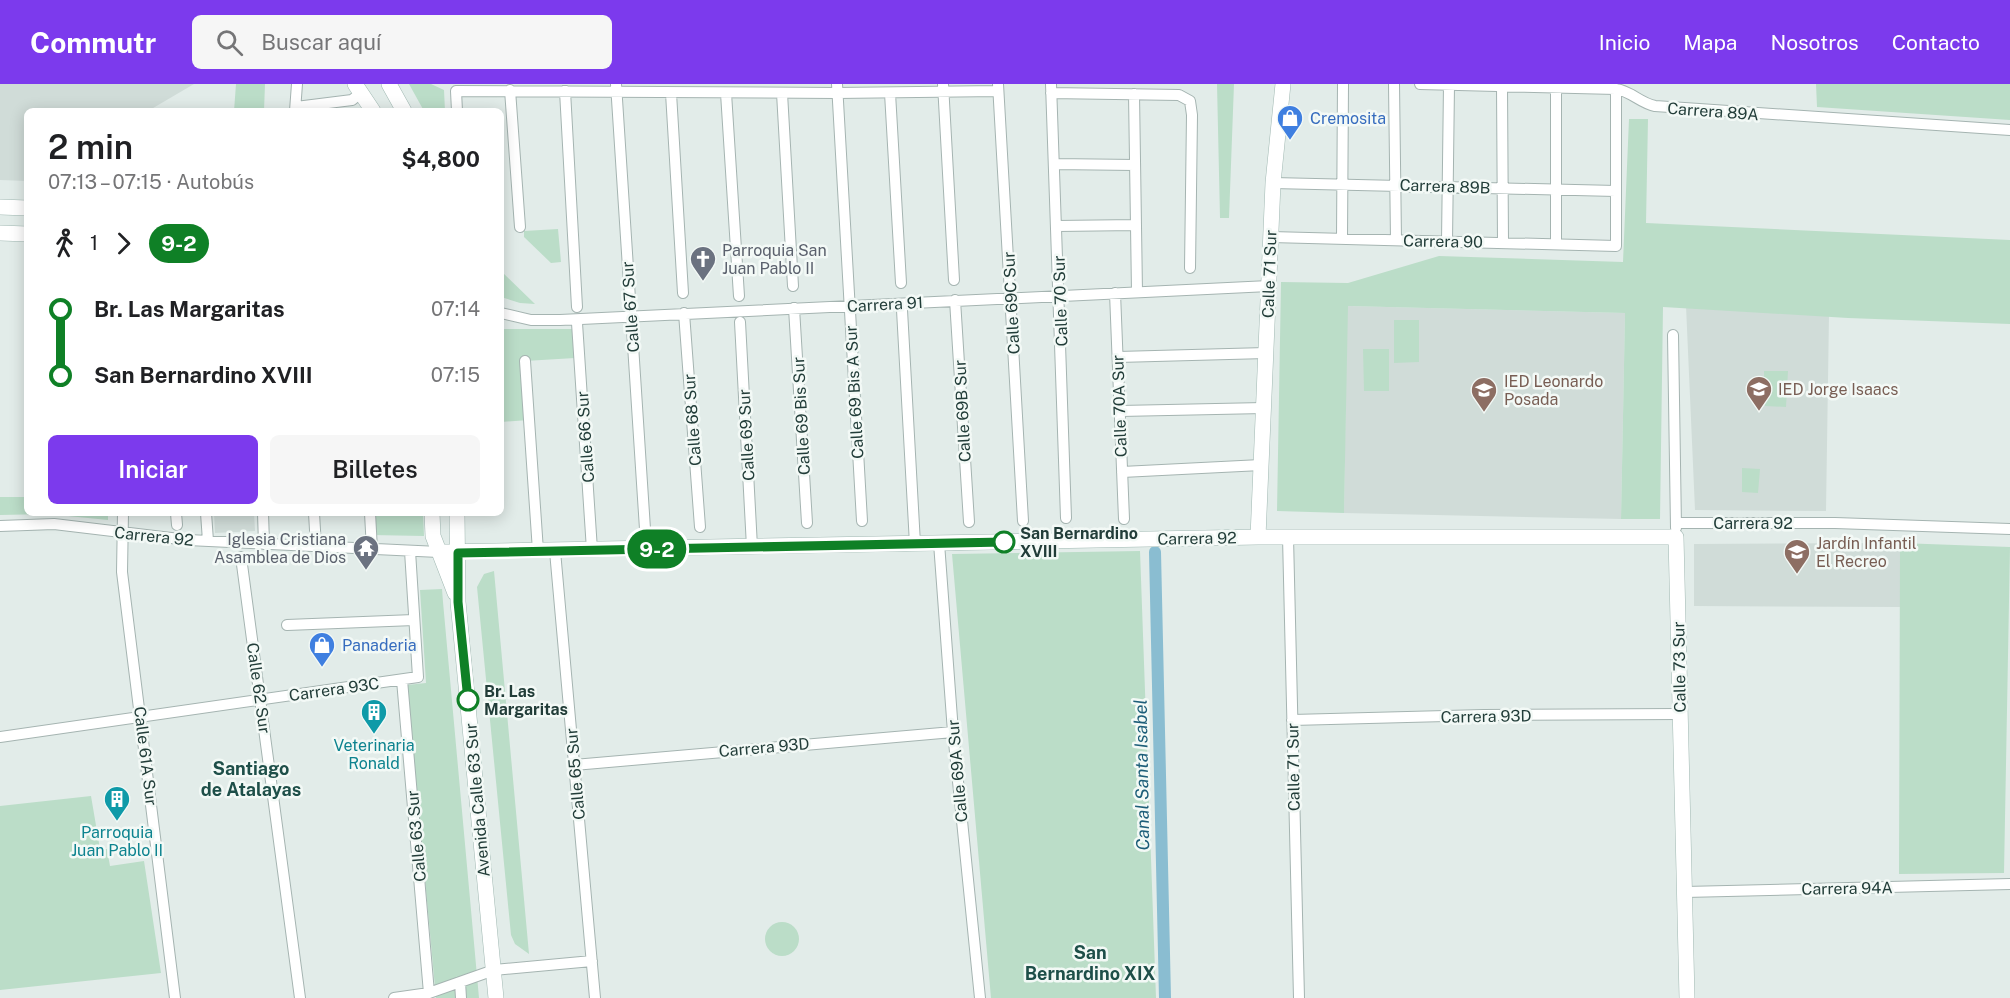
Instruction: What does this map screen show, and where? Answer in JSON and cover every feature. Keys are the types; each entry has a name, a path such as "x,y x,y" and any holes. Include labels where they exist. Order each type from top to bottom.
{"street":[{"path":"296,108 297,84"},
{"path":"388,84 402,108"},
{"name":"Calle 71 Sur","path":"1258,537 1273,183 1283,84"},
{"path":"1342,238 1343,84"},
{"path":"1394,84 1396,240"},
{"path":"1420,84 1622,88 1616,191"},
{"path":"1447,241 1449,85"},
{"path":"1502,86 1503,243"},
{"path":"457,108 456,91 565,91 616,88 671,93 782,93 837,89 890,93 943,88 998,87"},
{"name":"Calle 69C Sur","path":"998,87 1023,521"},
{"name":"Calle 67 Sur","path":"616,88 645,529"},
{"path":"943,88 954,280"},
{"path":"1051,88 1134,94 1179,94 1190,101 1192,115 1190,268"},
{"name":"Calle 70 Sur","path":"1051,88 1066,518"},
{"path":"1556,88 1556,244"},
{"name":"Carrera 89A","path":"1622,88 1646,105 1654,106 2010,129"},
{"name":"Calle 69 Bis A Sur","path":"837,89 862,521"},
{"path":"510,90 520,227"},
{"path":"565,91 576,307"},
{"path":"671,93 683,293"},
{"path":"726,93 739,296"},
{"path":"782,93 793,286"},
{"path":"890,93 901,283"},
{"path":"1134,94 1137,292"},
{"path":"301,108 355,97 370,108"},
{"path":"1054,164 1135,165"},
{"name":"Carrera 89B","path":"1273,183 1616,191"},
{"name":"Carrera 90","path":"1271,237 1616,246 1616,191"},
{"path":"0,207 24,208"},
{"path":"1057,226 1136,225"},
{"path":"0,233 24,234"},
{"name":"Carrera 91","path":"504,314 531,320 1269,286"},
{"name":"Calle 70A Sur","path":"1115,293 1124,519"},
{"name":"Calle 69B Sur","path":"955,300 969,522"},
{"name":"Calle 69 Bis Sur","path":"794,308 807,523"},
{"path":"902,310 915,544"},
{"name":"Calle 68 Sur","path":"684,314 700,527"},
{"name":"Calle 69 Sur","path":"741,322 752,547"},
{"name":"Calle 66 Sur","path":"578,323 592,550"},
{"name":"Calle 73 Sur","path":"1673,335 1687,998"},
{"path":"1118,357 1266,353"},
{"path":"525,361 538,551"},
{"path":"1119,411 1264,408"},
{"path":"1122,472 1262,465"},
{"name":"Calle 61A Sur","path":"123,516 122,572 176,998"},
{"path":"176,516 177,525"},
{"path":"206,516 208,541"},
{"path":"263,516 264,544"},
{"path":"314,516 316,547"},
{"path":"370,516 372,550"},
{"name":"Avenida Calle 63 Sur","path":"432,516 434,536 458,602"},
{"name":"Avenida Calle 63 Sur","path":"457,516 458,602 496,998"},
{"name":"Carrera 92","path":"0,526 54,525 208,541 458,553 1676,530 1835,523 2010,529"},
{"name":"Calle 71 Sur","path":"1288,537 1299,998"},
{"name":"Calle 69A Sur","path":"939,543 954,732 980,998"},
{"path":"287,626 414,620 410,551"},
{"name":"Calle 65 Sur","path":"555,551 595,998"},
{"name":"Calle 62 Sur","path":"241,557 300,998"},
{"name":"Carrera 93C","path":"0,737 418,677 414,620"},
{"name":"Calle 63 Sur","path":"402,680 429,993"},
{"name":"Carrera 93D","path":"1292,720 1484,715 1680,714"},
{"name":"Carrera 93D","path":"574,765 954,732"},
{"name":"Carrera 94A","path":"1685,892 2010,884"},
{"path":"394,998 429,993 494,970 592,961"},
{"path":"460,982 461,998"}],"shaded area":[{"path":"0,84 194,84 153,108 24,108 24,181 0,180"},
{"name":"IED Leonardo Posada","path":"1347,306 1625,313 1621,519 1344,513"},
{"name":"IED Jorge Isaacs","path":"1686,306 1829,315 1826,511 1695,510"},
{"path":"214,516 254,516 255,531 215,533"},
{"name":"Jardín Infantil El Recreo","path":"1900,543 1900,607 1694,606 1694,544"}],"green space":[{"path":"236,84 265,84 264,108 234,108"},
{"path":"409,84 431,84 444,90 445,108 422,108"},
{"path":"1217,84 1234,84 1229,218 1220,218"},
{"path":"1816,84 2010,84 2010,120 1817,107"},
{"path":"1629,119 1648,119 1646,223 2010,240 2010,324 1848,318 1663,307 1660,519 1621,519 1625,313 1348,306 1344,513 1277,511 1281,282 1348,283 1439,256 1623,262"},
{"path":"558,229 561,262 551,263 524,237 524,231"},
{"path":"504,274 535,304 520,303 504,298"},
{"path":"1394,320 1419,320 1419,362 1394,363"},
{"path":"504,329 573,329 575,358 525,361 529,420 504,422"},
{"path":"1363,349 1389,349 1389,391 1364,391"},
{"path":"1764,371 1788,371 1786,407 1765,406"},
{"path":"1742,468 1760,469 1758,493 1742,492"},
{"path":"0,497 24,497 24,514 0,515"},
{"path":"68,516 108,516 108,520"},
{"path":"370,516 423,516 424,536 371,535"},
{"path":"1900,543 2010,547 2004,873 1899,874"},
{"path":"1140,551 1156,998 991,998 952,554"},
{"path":"494,571 529,954 515,944 511,935 477,587 484,574"},
{"path":"442,589 479,998 436,998 407,685 426,683 420,590"},
{"path":"91,796 100,849 107,849 110,866 144,861 161,973 0,990 0,806"},
{"path":"782,922 794,927 799,939 794,951 782,956 770,951 765,939 770,927"}],"waterway":[{"name":"Canal Santa Isabel","path":"1155,552 1165,998"}],"bus line":[{"name":"9-2","path":"468,700 458,602 458,553 1004,542"}],"place":[{"name":"Cremosita","path":"1290,141"},
{"name":"Parroquia San Juan Pablo II","path":"703,282"},
{"name":"IED Jorge Isaacs","path":"1759,412"},
{"name":"IED Leonardo Posada","path":"1484,413"},
{"name":"San Bernardino XVIII","path":"1004,542"},
{"name":"Iglesia Cristiana Asamblea de Dios","path":"366,571"},
{"name":"Jardín Infantil El Recreo","path":"1797,575"},
{"name":"Panaderia","path":"322,668"},
{"name":"Br. Las Margaritas","path":"468,700"},
{"name":"Veterinaria Ronald","path":"374,735"},
{"name":"Parroquia Juan Pablo II","path":"117,822"}],"district":[{"name":"Santiago de Atalayas","path":"251,779"},
{"name":"San Bernardino XIX","path":"1090,963"}]}
